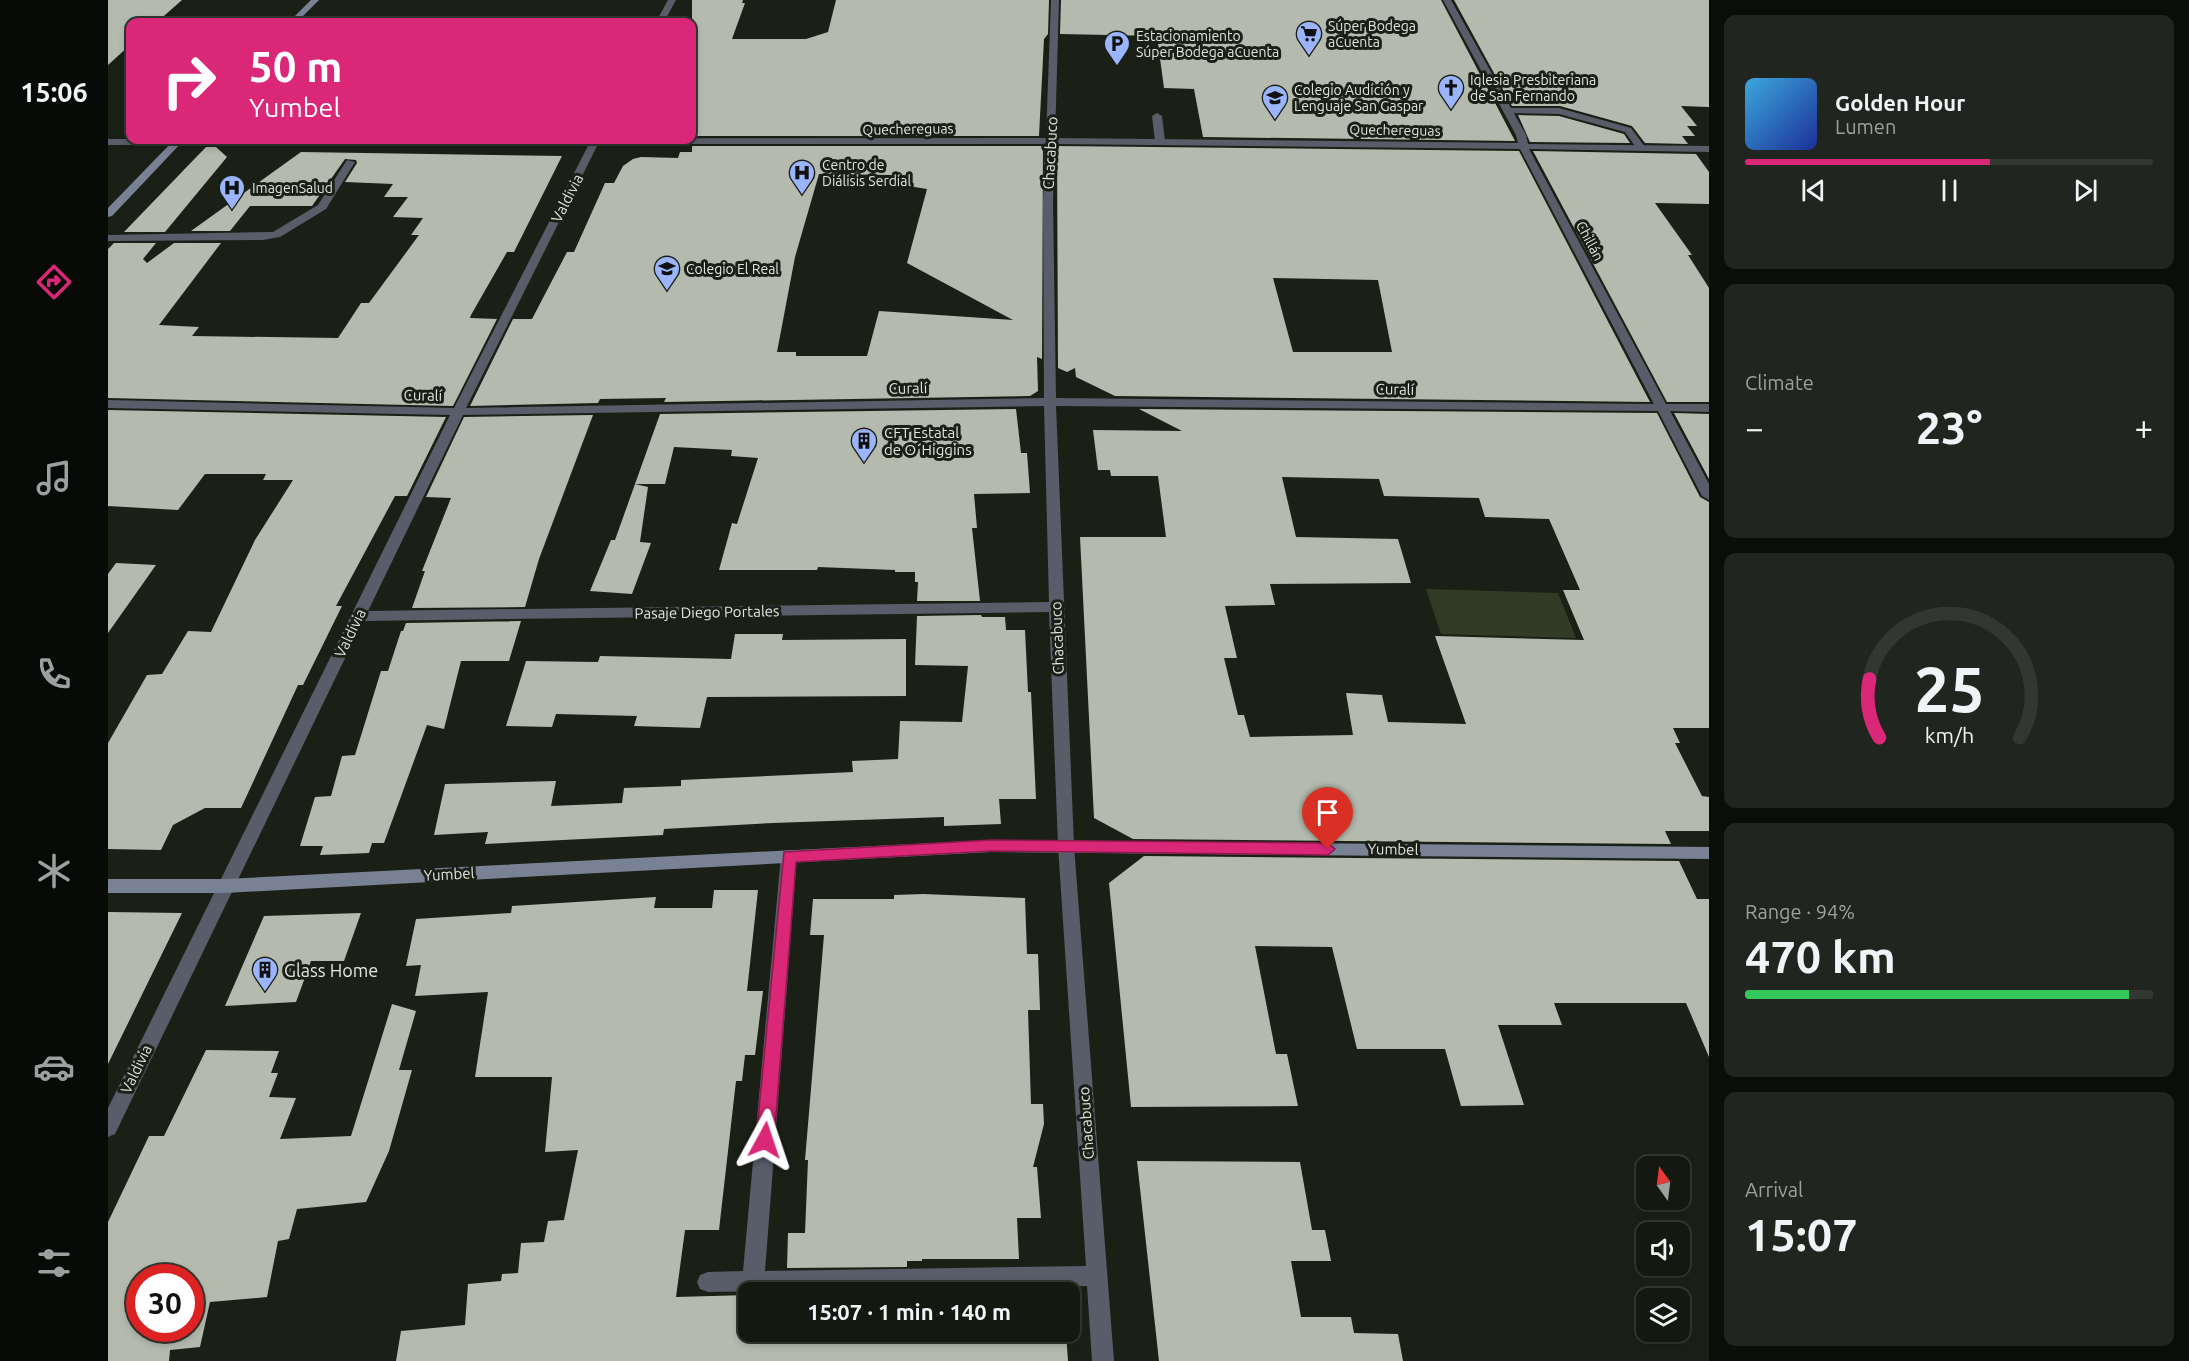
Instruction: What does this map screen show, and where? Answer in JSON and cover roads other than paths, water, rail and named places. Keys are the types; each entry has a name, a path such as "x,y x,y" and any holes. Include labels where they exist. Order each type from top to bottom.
{"street":[{"path":"297,18 315,0"},
{"path":"660,18 672,0"},
{"name":"Chacabuco","path":"1055,0 1048,202 1050,402 1056,607 1066,846 1103,1361"},
{"name":"Chillán","path":"1447,0 1709,496"},
{"path":"1507,110 1559,111 1628,130 1640,147"},
{"path":"1156,116 1160,141"},
{"name":"Quechereguas","path":"696,141 1160,141 1709,149"},
{"name":"Quechereguas","path":"108,142 126,142"},
{"path":"108,214 175,144"},
{"name":"Valdivia","path":"108,1128 459,411 593,144"},
{"path":"108,238 276,235 322,207 351,162"},
{"name":"Curalí","path":"108,404 459,411 1050,402 1709,408"},
{"name":"Pasaje Diego Portales","path":"358,616 1056,607"},
{"name":"Yumbel","path":"108,886 225,886 991,846 1709,853"},
{"path":"789,856 753,1282 1097,1276"},
{"path":"708,1282 738,1282"}],"place":[{"name":"Súper Bodega aCuenta","path":"1309,57"},
{"name":"Estacionamiento Súper Bodega aCuenta","path":"1117,67"},
{"name":"Iglesia Presbiteriana de San Fernando","path":"1451,111"},
{"name":"Colegio Audición y Lenguaje San Gaspar","path":"1275,121"},
{"name":"Centro de Diálisis Serdial","path":"802,196"},
{"name":"ImagenSalud","path":"232,211"},
{"name":"Colegio El Real","path":"667,292"},
{"name":"CFT Estatal de O´Higgins","path":"864,464"},
{"name":"Glass Home","path":"265,993"}]}
